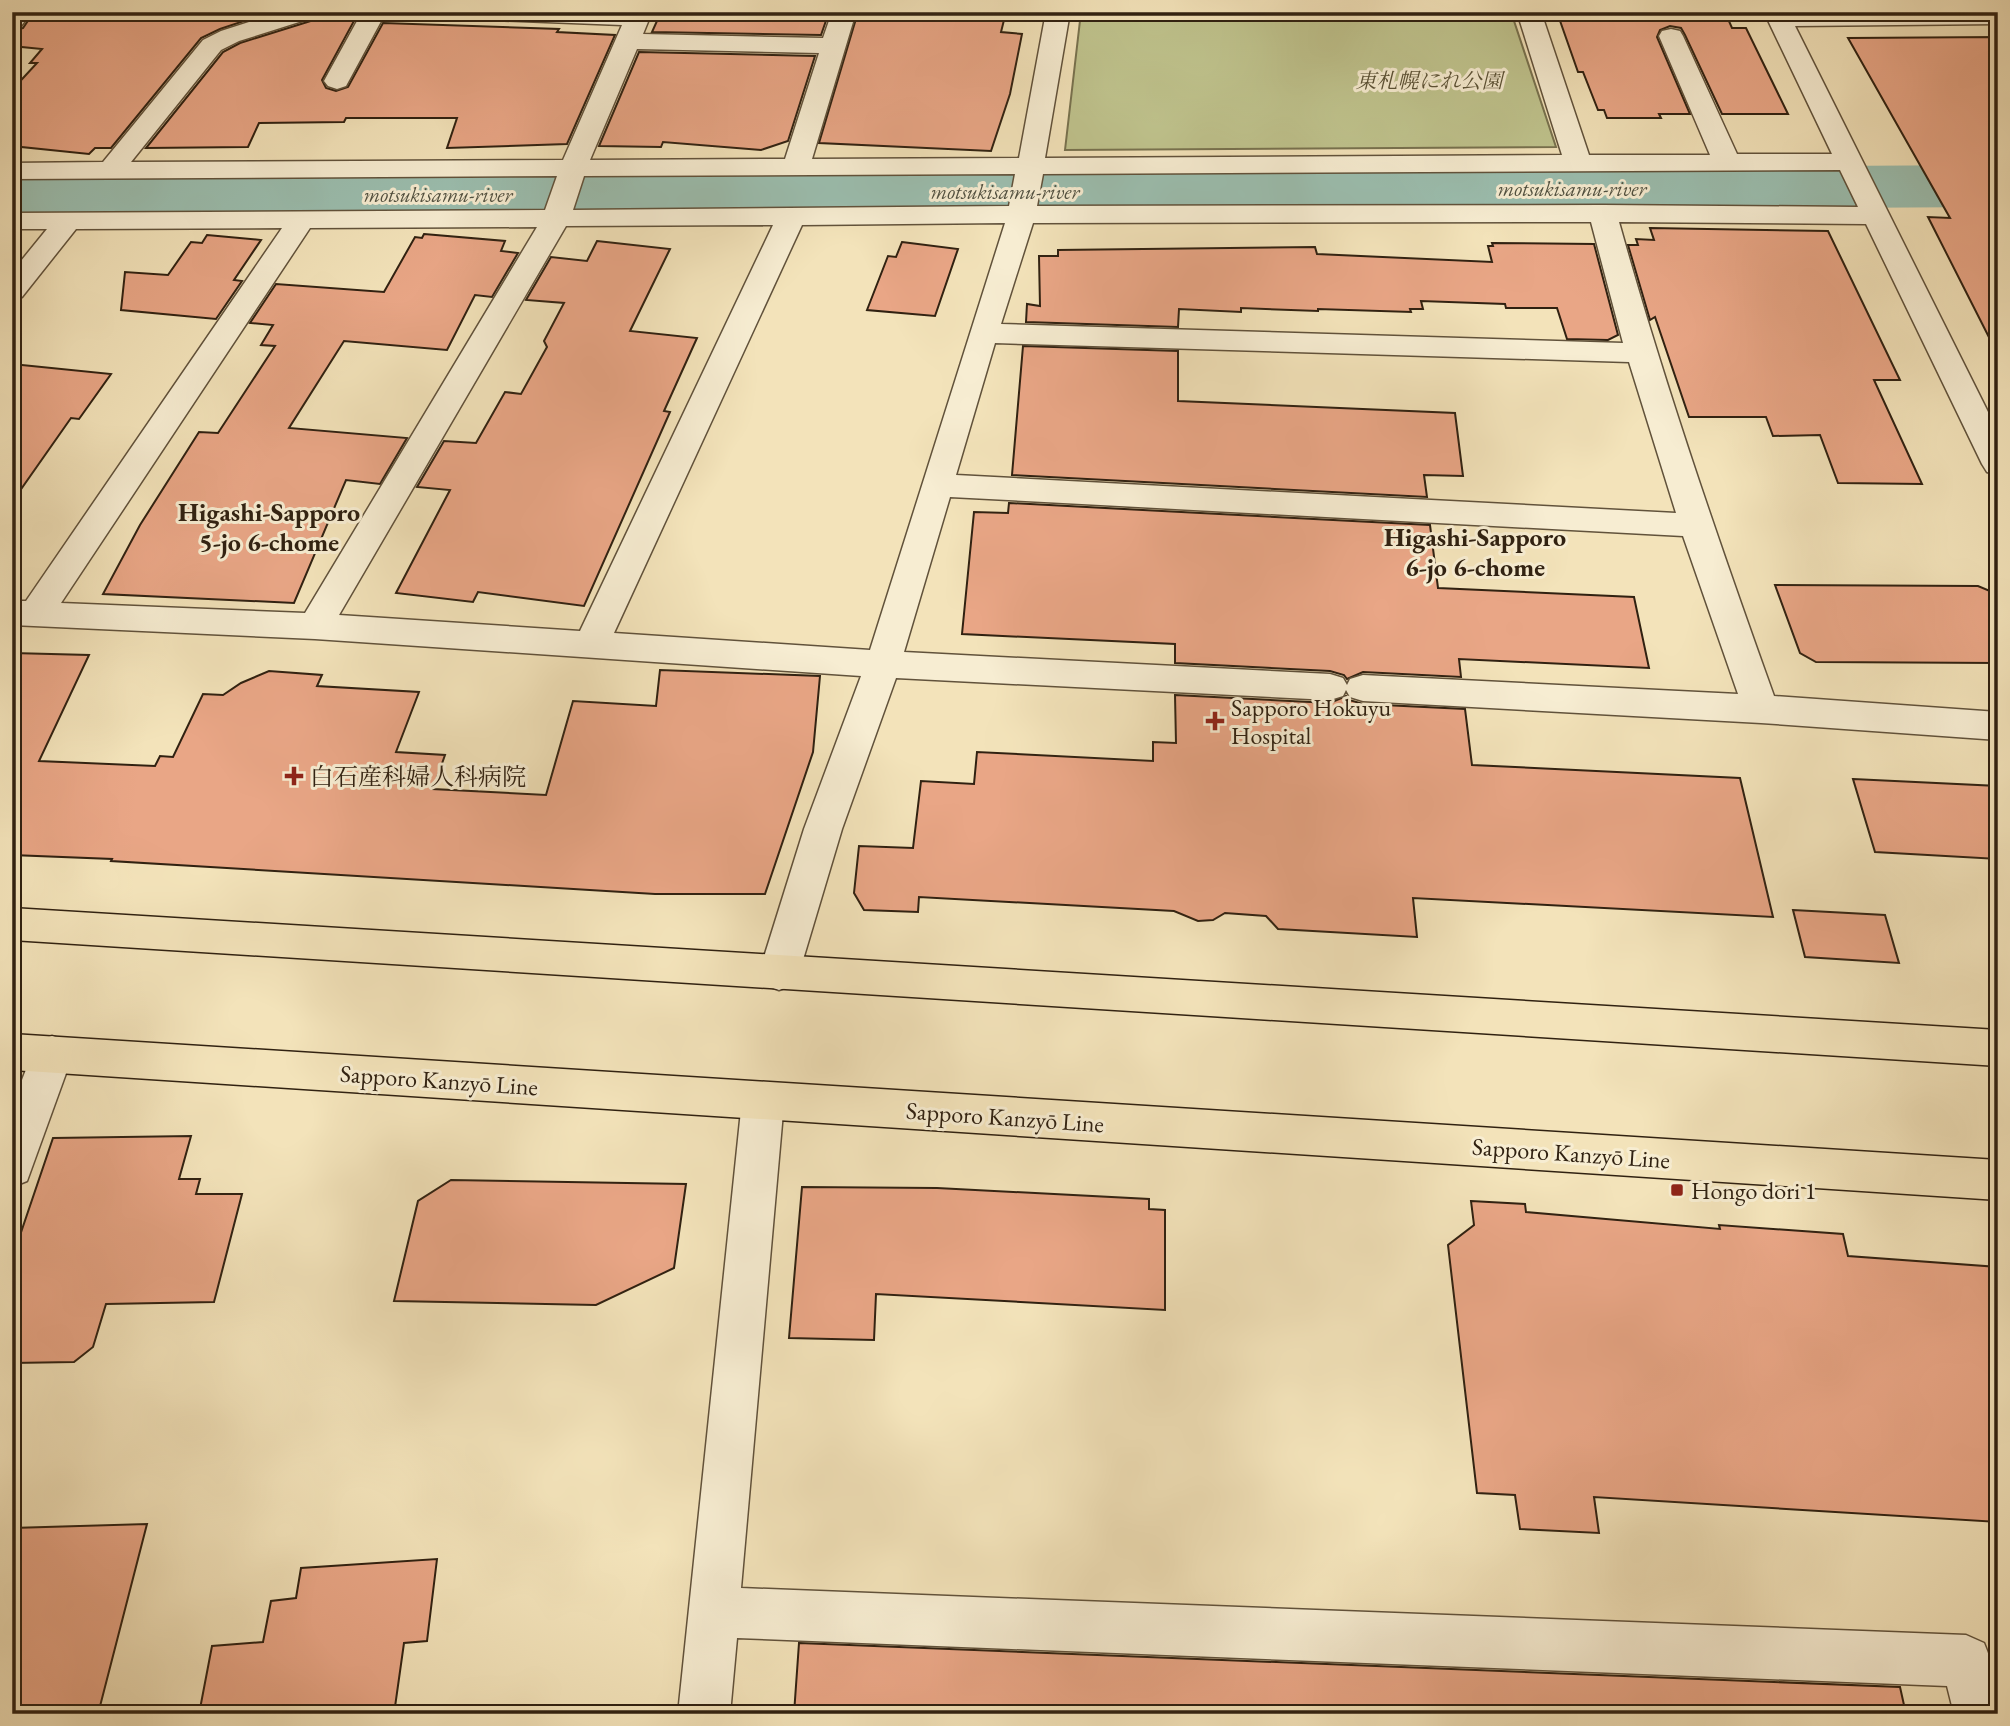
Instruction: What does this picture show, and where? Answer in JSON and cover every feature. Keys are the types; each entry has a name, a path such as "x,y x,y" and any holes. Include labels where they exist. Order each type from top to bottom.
{"main road":[{"path":"12,924 1998,1048"},
{"name":"Sapporo Kanzyō Line","path":"32,1053 1998,1180"}],"street":[{"path":"12,21 20,12"},
{"path":"111,170 212,45 230,36 306,12"},
{"path":"337,81 374,12"},
{"path":"467,12 635,24 833,46"},
{"path":"796,168 844,12"},
{"path":"779,973 823,829 883,664 1026,190 1058,12"},
{"path":"1529,12 1578,163"},
{"path":"1998,17 1778,16 1998,464"},
{"path":"315,626 565,193 635,24"},
{"path":"1671,36 1727,162"},
{"path":"12,171 111,170 565,193 792,215 1026,190 1578,163 1851,165"},
{"path":"12,221 303,218 796,168 1026,190 1603,213 1870,206"},
{"path":"1603,213 1641,353 1696,525 1761,709"},
{"path":"592,643 792,215"},
{"path":"24,614 303,218"},
{"path":"12,291 68,221"},
{"path":"983,332 1641,353"},
{"path":"1965,398 1998,398"},
{"path":"936,485 1696,525"},
{"path":"24,614 315,626 883,664 1761,709 1998,726"},
{"path":"12,1167 32,1053"},
{"path":"704,1714 763,1101"},
{"path":"712,1612 1966,1661 1980,1714"}],"green space":[{"name":"東札幌にれ公園","path":"1081,12 1511,12 1556,147 1065,150"}],"building":[{"path":"34,12 221,12 262,15 201,38 111,148 95,148 89,154 12,146 12,90 37,63 30,63 42,49 12,46 12,30 23,28"},
{"path":"661,12 829,12 821,35 652,32"},
{"path":"858,12 1006,12 1001,32 1022,34 1010,94 991,151 819,143"},
{"path":"1648,12 1725,12 1732,28 1746,28 1788,114 1722,114 1681,28 1670,26 1660,30 1657,37 1690,114 1659,114 1661,118 1607,118 1604,110 1598,110 1583,72 1578,72 1558,15 1649,16"},
{"path":"317,19 354,21 322,80 326,88 336,91 348,87 383,23 559,29 557,32 615,35 567,144 447,148 457,118 346,118 344,122 259,123 248,147 146,148 223,52 240,43"},
{"path":"1998,37 1998,355 1928,217 1950,218 1848,38"},
{"path":"639,52 815,56 788,141 761,150 663,142 661,147 599,146"},
{"path":"1650,228 1828,231 1900,380 1874,380 1922,484 1838,483 1820,435 1773,436 1766,417 1689,417 1655,317 1650,320 1628,245 1638,245 1636,239 1654,240"},
{"path":"424,234 505,241 501,251 518,253 492,297 475,295 447,350 344,341 289,428 407,438 380,484 346,480 294,603 103,594 140,525 199,432 218,433 275,346 261,345 273,325 250,323 276,284 384,292 415,237 422,238"},
{"path":"207,235 261,240 234,280 242,281 216,319 121,310 125,272 168,275 191,242 202,243"},
{"path":"597,241 670,249 630,331 697,338 664,411 670,412 584,606 478,592 473,602 396,593 450,490 417,487 444,441 476,443 505,392 521,394 547,347 544,341 564,303 526,300 551,257 587,261"},
{"path":"902,242 958,249 935,316 867,310 888,256 896,257"},
{"path":"1492,243 1594,244 1618,335 1608,340 1567,339 1557,308 1506,308 1505,304 1421,301 1423,309 1410,309 1411,312 1241,308 1241,312 1179,309 1178,327 1026,322 1027,304 1040,306 1039,256 1058,256 1058,250 1315,247 1317,254 1492,262 1488,246 1493,246"},
{"path":"1023,346 1178,351 1178,401 1455,413 1463,476 1424,475 1427,497 1012,475"},
{"path":"12,364 111,374 79,419 71,418 12,502"},
{"path":"1009,503 1430,525 1438,588 1634,597 1649,668 1459,659 1461,677 1363,672 1347,679 1344,675 1330,671 1175,663 1175,644 962,634 974,512 1008,513"},
{"path":"1775,585 1978,586 1990,591 1998,608 1998,663 1816,662 1800,653"},
{"path":"12,653 89,655 39,761 155,766 160,756 173,757 203,694 223,695 241,683 269,671 322,675 317,686 419,692 396,752 445,755 433,789 546,795 573,701 656,706 660,670 820,676 813,752 765,894 655,894 12,855"},
{"name":"Sapporo Hokuyu Hospital","path":"1175,695 1330,703 1346,696 1349,700 1363,704 1465,709 1472,765 1740,778 1773,917 1413,898 1417,937 1278,929 1266,916 1225,913 1213,920 1198,921 1174,911 919,897 918,912 864,910 854,893 859,846 913,848 921,781 974,784 977,752 1153,761 1153,742 1176,743"},
{"path":"1853,779 1998,786 1998,859 1875,852"},
{"path":"1793,910 1885,915 1899,963 1805,957"},
{"path":"191,1136 179,1179 200,1179 196,1194 242,1194 214,1302 106,1304 93,1347 74,1362 12,1363 12,1259 53,1138"},
{"path":"451,1180 686,1184 674,1268 596,1305 394,1301 418,1201"},
{"path":"802,1187 937,1188 1149,1199 1149,1209 1165,1210 1165,1310 876,1294 874,1340 789,1338"},
{"path":"1471,1201 1525,1204 1526,1212 1720,1229 1719,1225 1843,1234 1848,1256 1998,1267 1998,1522 1594,1497 1599,1533 1520,1529 1515,1495 1477,1493 1448,1245 1474,1225"},
{"path":"147,1524 98,1714 12,1714 12,1528"},
{"path":"437,1559 427,1641 404,1643 394,1714 199,1714 212,1646 263,1642 271,1601 296,1598 301,1568"},
{"path":"799,1643 1900,1687 1906,1714 794,1714"}],"waterway":[{"name":"motsukisamu-river","path":"12,197 1998,186"}],"place":[{"name":"Sapporo Hokuyu Hospital","path":"1215,721"},
{"name":"白石産科婦人科病院","path":"294,776"},
{"name":"Hongo dori 1","path":"1677,1190"}],"district":[{"name":"Higashi-Sapporo 5-jo 6-chome","path":"269,527"},
{"name":"Higashi-Sapporo 6-jo 6-chome","path":"1475,552"}]}
